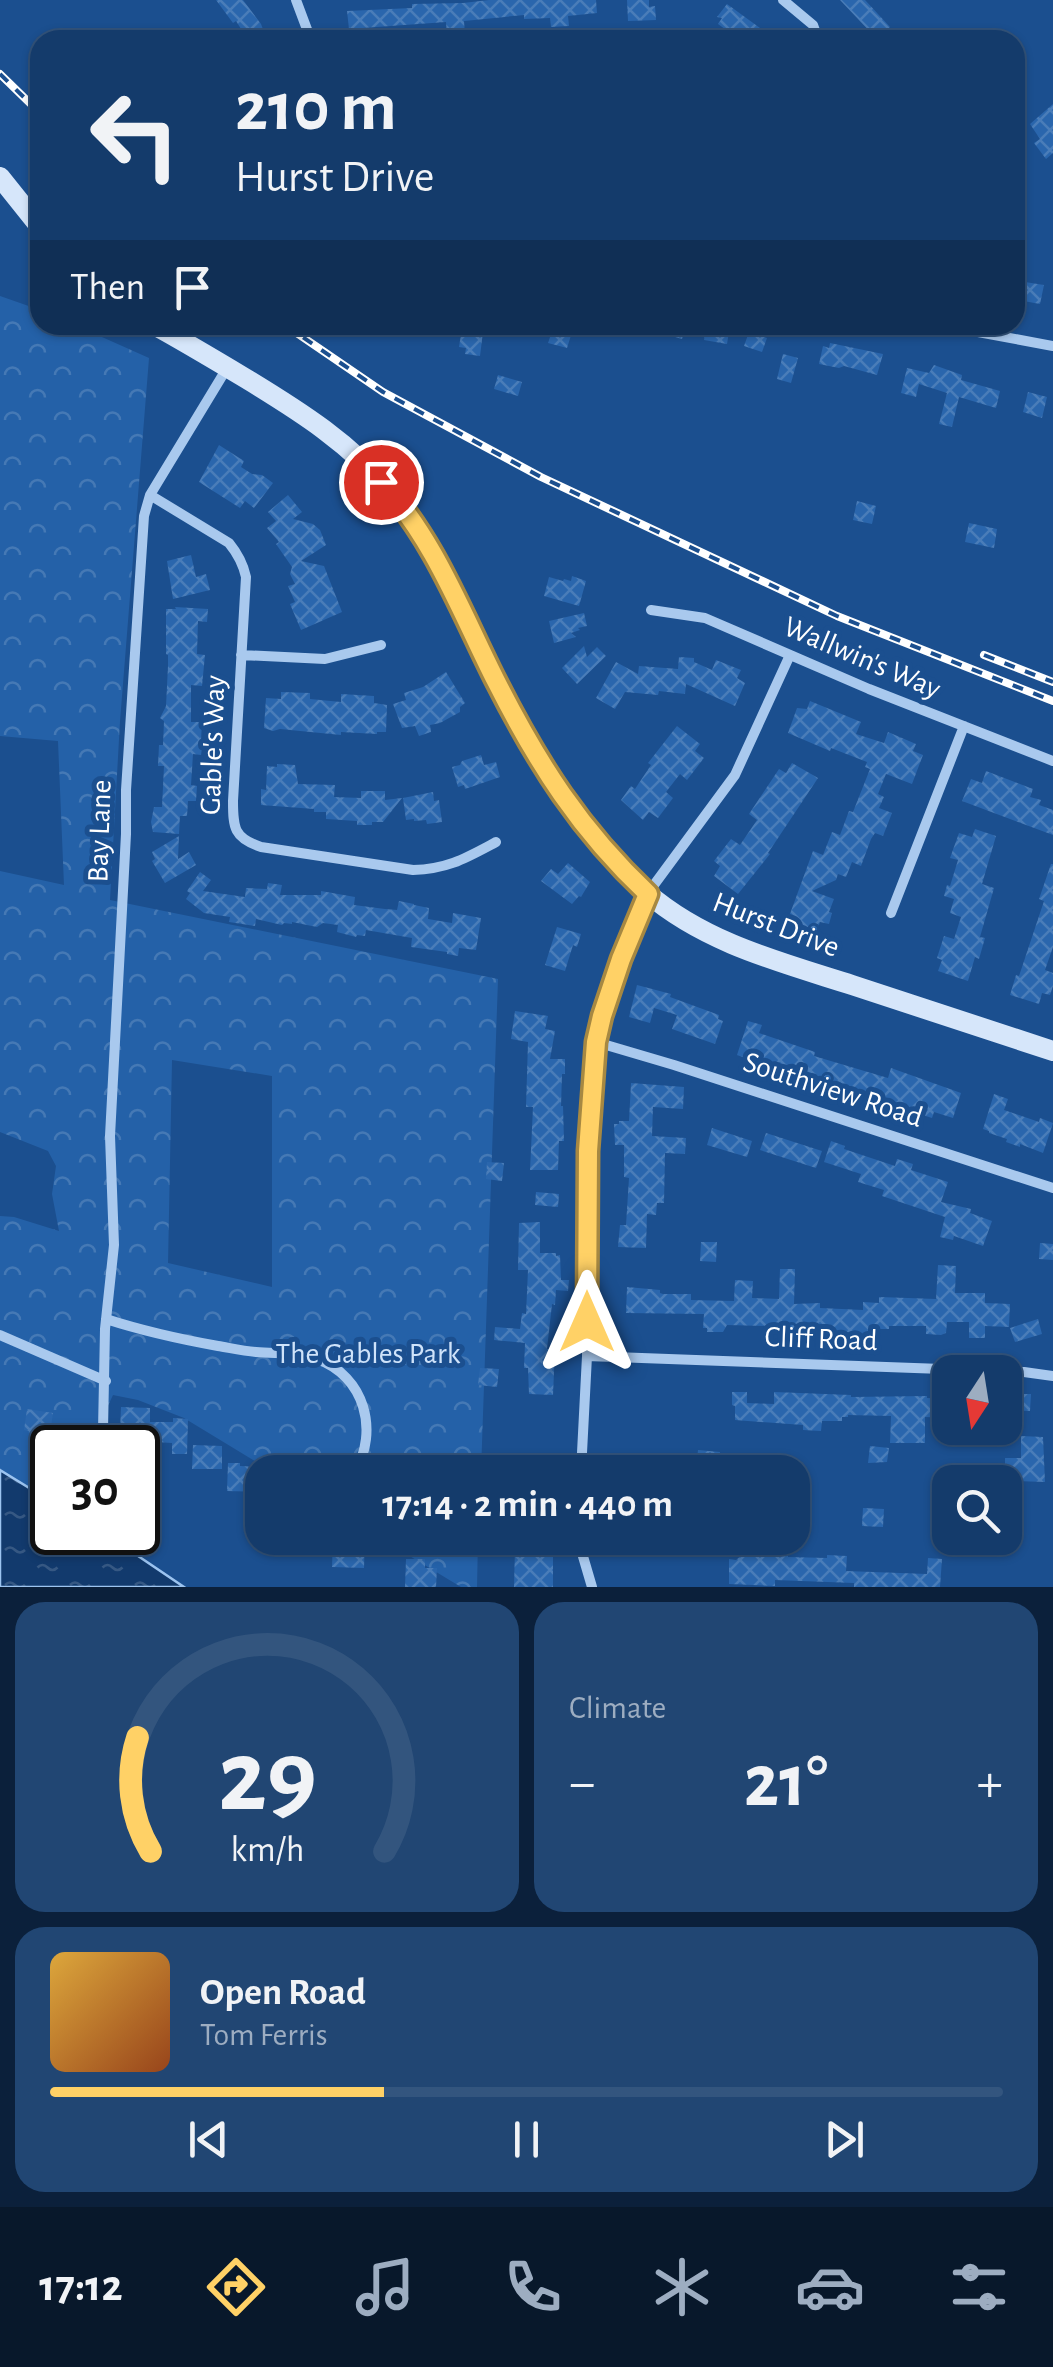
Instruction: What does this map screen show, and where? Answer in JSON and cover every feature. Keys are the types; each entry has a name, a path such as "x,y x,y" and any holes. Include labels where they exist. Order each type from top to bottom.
{"street":[{"path":"296,0 306,30"},
{"path":"783,0 815,30"},
{"path":"0,177 30,214"},
{"name":"Hurst Drive","path":"172,335 317,423 394,495 436,560 544,769 602,848 648,894 689,924 750,951 1053,1051"},
{"path":"994,335 1053,346"},
{"name":"Bay Lane","path":"103,1425 106,1319 113,1255 110,1136 144,516 150,495 228,367"},
{"name":"Gable's Way","path":"150,495 228,544 238,554 246,577 233,820 236,832 261,847 414,870 454,864 496,842"},
{"name":"Wallwin's Way","path":"651,610 705,618 868,690 1053,761"},
{"path":"241,655 325,659 381,645"},
{"path":"582,1455 587,1356 588,1151 596,1042 602,1016 648,894 735,775 790,655"},
{"path":"891,912 964,726"},
{"name":"Southview Road","path":"596,1042 1053,1188"},
{"path":"106,1319 160,1336 250,1352 301,1355 331,1366 354,1388 365,1412 364,1455"},
{"path":"0,1335 106,1381"},
{"name":"Cliff Road","path":"587,1356 1053,1376"},
{"path":"582,1555 592,1587"}],"green space":[{"name":"The Gables Park","path":"0,296 30,306 30,335 97,335 149,358 110,900 498,979 482,1455 245,1455 184,1418 113,1395 105,1412 105,1425 30,1425 30,1488 0,1470 0,1216 59,1231 52,1194 56,1166 48,1151 0,1132 0,871 64,885 58,741 0,736","holes":["172,1060 272,1076 272,1287 168,1263"]},
{"path":"408,1555 478,1555 477,1587 461,1587"}],"water":[{"path":"0,1470 30,1488 30,1555 137,1555 184,1587 0,1587"}],"building":[{"path":"216,0 243,0 263,30 242,30 236,21 233,23"},
{"path":"596,0 597,13 568,16 569,26 551,27 550,18 524,19 524,15 464,21 465,30 447,30 446,22 349,29 347,11"},
{"path":"627,0 649,0 649,7 655,6 656,20 628,21"},
{"path":"840,0 865,0 890,27 868,30"},
{"path":"727,4 760,28 726,30 718,24 722,18 717,17"},
{"path":"1053,104 1053,153 1046,159 1034,143 1040,139 1030,124"},
{"path":"1025,282 1044,285 1040,304 1025,301"},
{"path":"461,335 483,335 480,356 465,354 466,348 459,347"},
{"path":"551,335 571,335 567,348 548,343"},
{"path":"705,335 728,335 727,344 704,340"},
{"path":"748,335 767,338 762,352 744,346"},
{"path":"830,343 883,354 877,375 819,364 823,346 829,348"},
{"path":"783,354 798,358 791,383 777,379"},
{"path":"934,365 962,375 961,380 1000,391 996,408 959,397 952,427 939,424 947,393 919,384 916,397 901,393 907,368 929,373"},
{"path":"498,375 522,382 518,396 494,389"},
{"path":"1028,392 1047,397 1042,418 1023,412"},
{"path":"219,445 244,461 241,467 273,483 254,508 245,501 240,508 199,482"},
{"path":"288,495 302,512 293,519 313,524 326,545 301,561 324,566 342,612 301,630 290,604 295,602 288,586 295,584 290,574 292,567 267,528 276,521 268,512"},
{"path":"857,501 876,506 872,524 853,520"},
{"path":"969,523 997,529 994,548 965,542"},
{"path":"191,555 196,577 206,574 210,590 173,599 167,561"},
{"path":"572,576 586,581 579,606 544,596 549,577 571,581"},
{"path":"166,609 208,609 207,622 198,621 197,654 205,655 202,686 191,685 191,722 202,722 203,740 201,755 193,754 191,785 197,786 196,801 188,801 187,816 180,816 179,834 153,832 151,822 154,807 162,807 164,766 158,766 164,721 160,718 166,706"},
{"path":"584,613 587,626 571,633 576,637 554,643 549,621"},
{"path":"584,646 587,657 597,647 606,656 577,684 562,668"},
{"path":"679,657 694,658 694,662 712,670 716,660 741,670 737,678 745,683 735,706 686,684 685,694 625,692 615,709 596,698 616,662 638,674 639,666 678,669"},
{"path":"446,672 465,703 460,712 430,725 431,732 419,736 415,726 402,728 393,704 406,700 404,693 423,687"},
{"path":"281,692 310,693 310,699 341,702 341,694 374,696 374,703 387,705 386,732 341,735 264,728 266,698 281,699"},
{"path":"810,701 861,722 856,734 884,743 888,732 916,744 913,751 923,755 912,784 886,774 878,794 884,797 879,808 892,813 883,836 875,833 871,839 861,866 852,862 846,877 838,874 836,880 812,891 834,899 829,924 820,922 817,931 787,922 813,851 823,855 832,832 840,835 870,769 865,767 867,762 788,733 797,708 807,709"},
{"path":"677,726 700,744 695,751 704,758 687,780 680,774 666,792 673,798 658,818 649,812 643,820 621,800 631,786 635,789 651,765 648,763"},
{"path":"481,755 484,765 496,762 500,777 465,789 464,785 458,787 452,767"},
{"path":"792,763 818,778 770,854 738,894 714,876 720,866 714,861 731,839 740,845 757,820 749,814 779,769 786,773"},
{"path":"295,765 298,784 335,785 334,797 361,798 361,791 385,791 385,800 402,798 383,822 372,825 326,819 326,812 314,809 261,805 267,766"},
{"path":"986,771 1033,789 1030,797 1053,810 1053,835 962,801 971,779 982,783"},
{"path":"433,792 434,801 439,800 442,822 406,820 403,798"},
{"path":"975,829 996,836 982,884 994,888 980,937 985,938 968,981 938,971 942,960 937,958 944,936 954,939 961,917 950,913 954,899 944,896 958,860 950,858 959,833 972,837"},
{"path":"179,836 178,859 189,852 196,865 165,883 152,861 152,852"},
{"path":"568,863 590,882 572,904 541,881 551,869 558,874"},
{"path":"1051,864 1053,947 1045,970 1053,973 1053,986 1050,995 1042,993 1039,1004 1010,995 1044,901 1039,899"},
{"path":"200,872 211,880 203,891 245,897 246,888 267,889 268,883 282,885 280,895 321,895 321,891 355,897 354,905 397,910 399,901 414,904 429,908 428,919 452,923 453,913 481,918 476,950 459,948 458,956 411,947 412,938 366,930 365,936 356,937 337,932 338,925 323,923 317,927 256,919 255,926 229,922 230,917 204,913 186,899"},
{"path":"557,927 581,934 565,971 545,965"},
{"path":"637,985 671,994 670,997 719,1015 718,1019 723,1021 715,1044 672,1029 677,1015 654,1008 650,1023 629,1017"},
{"path":"515,1011 548,1016 545,1029 555,1031 550,1059 565,1059 561,1106 564,1141 559,1141 558,1170 530,1170 533,1107 526,1107 528,1042 511,1039"},
{"path":"748,1021 762,1025 759,1033 815,1052 814,1056 888,1078 891,1068 961,1093 953,1118 934,1112 932,1118 837,1082 836,1086 794,1069 737,1055"},
{"path":"631,1083 684,1087 683,1109 653,1107 652,1136 686,1138 685,1154 665,1153 664,1203 657,1203 656,1215 647,1214 646,1248 618,1247 620,1225 626,1225 629,1178 624,1177 624,1145 615,1145 614,1124 629,1121"},
{"path":"994,1094 1008,1099 1004,1110 1053,1123 1043,1153 1006,1142 1007,1139 983,1129"},
{"path":"712,1128 752,1141 747,1157 707,1145"},
{"path":"766,1133 822,1151 816,1168 760,1150"},
{"path":"831,1141 895,1166 897,1159 913,1164 911,1170 948,1182 941,1202 971,1209 970,1213 992,1221 983,1246 954,1236 953,1240 940,1237 945,1217 882,1196 884,1190 858,1182 861,1174 824,1162"},
{"path":"487,1162 504,1163 502,1181 486,1179"},
{"path":"536,1192 559,1194 558,1207 535,1205"},
{"path":"540,1222 540,1253 560,1255 561,1280 569,1280 568,1291 556,1290 555,1305 552,1304 547,1349 555,1349 553,1395 529,1394 525,1343 494,1340 495,1327 520,1329 522,1313 526,1314 528,1270 518,1270 519,1223"},
{"path":"701,1242 717,1242 716,1262 700,1261"},
{"path":"1040,1243 1053,1244 1053,1260 1039,1259"},
{"path":"938,1265 956,1266 955,1293 985,1293 985,1303 1010,1304 1009,1327 985,1326 985,1338 969,1338 969,1322 947,1322 946,1333 941,1335 926,1334 926,1326 889,1326 877,1329 877,1334 846,1335 769,1333 769,1326 727,1325 723,1332 707,1332 703,1328 704,1314 626,1313 627,1287 660,1290 663,1294 691,1294 691,1300 734,1301 735,1280 753,1281 752,1298 779,1299 780,1269 795,1269 794,1304 820,1303 820,1308 863,1310 863,1302 879,1303 879,1297 936,1299"},
{"path":"1038,1319 1042,1334 1015,1342 1010,1328"},
{"path":"480,1368 499,1369 497,1387 478,1385"},
{"path":"732,1392 747,1392 747,1403 774,1404 774,1392 927,1396 932,1398 932,1417 925,1417 925,1443 890,1443 891,1416 848,1415 842,1421 822,1421 821,1431 803,1430 803,1425 735,1420"},
{"path":"1022,1394 1031,1394 1030,1411 1022,1411"},
{"path":"121,1407 150,1408 150,1422 188,1419 187,1454 172,1454 172,1443 160,1442 160,1425 120,1425"},
{"path":"27,1409 53,1413 51,1425 30,1425 30,1432 24,1430"},
{"path":"1022,1436 1043,1437 1045,1482 1022,1481 1022,1465 1005,1465 1005,1458 1021,1458"},
{"path":"193,1445 222,1446 222,1469 192,1469"},
{"path":"870,1446 889,1448 887,1462 868,1463"},
{"path":"698,1450 720,1452 720,1455 698,1455"},
{"path":"228,1463 240,1463 245,1466 245,1492 227,1491"},
{"path":"863,1508 884,1509 883,1527 862,1526"},
{"path":"332,1555 364,1555 364,1568 332,1567"},
{"path":"515,1555 553,1555 553,1587 514,1587"},
{"path":"847,1556 846,1571 927,1574 928,1558 942,1559 940,1587 854,1587 854,1583 775,1580 775,1586 729,1584 729,1559"},
{"path":"406,1559 425,1559 425,1568 437,1568 436,1587 405,1587"}],"railway":[{"path":"0,74 30,103"},
{"path":"300,335 383,392 541,477 837,616 1053,701"},
{"path":"984,655 1053,682"}],"route":[{"path":"381,482 428,546 544,769 602,848 648,894 621,959 596,1042 588,1151 587,1322"}]}
